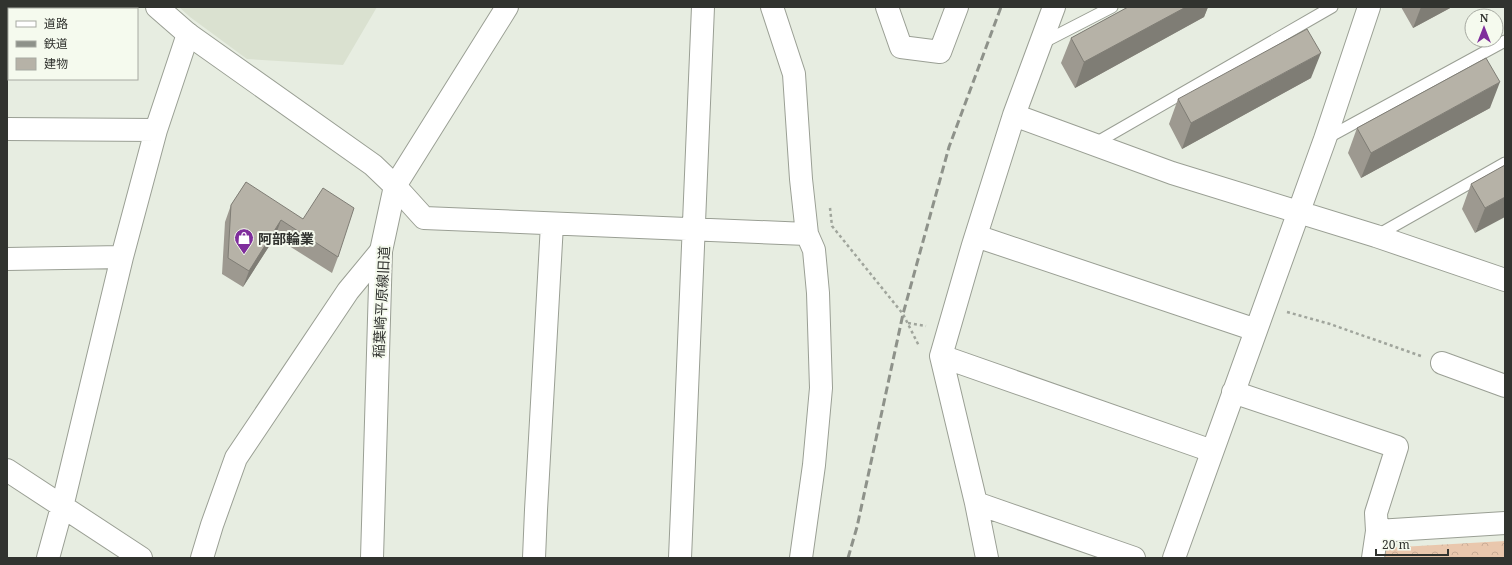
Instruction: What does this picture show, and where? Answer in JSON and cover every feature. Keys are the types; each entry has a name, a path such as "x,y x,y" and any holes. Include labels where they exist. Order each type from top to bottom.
{"street":[{"path":"156,7 188,34 372,165 395,186 424,218 807,234"},
{"name":"稲葉崎平原線旧道","path":"372,558 381,251 395,186 507,7"},
{"path":"680,558 703,7"},
{"path":"772,7 794,74 807,234 814,250 818,293 821,388 814,465 801,558"},
{"path":"887,7 901,47 940,52 958,7"},
{"path":"987,558 976,503 931,353 976,236 1014,115 1054,7"},
{"path":"1174,558 1325,139 1366,8"},
{"path":"48,558 62,507 122,257 156,130 188,34"},
{"path":"1014,115 1172,173 1299,211 1505,280"},
{"path":"7,129 156,130"},
{"path":"534,558 552,224"},
{"path":"976,236 1256,330"},
{"path":"202,558 236,458 348,291 381,251"},
{"path":"7,259 122,257"},
{"path":"931,353 1212,451"},
{"path":"1442,363 1505,386"},
{"path":"1233,392 1397,447 1376,513 1377,531 1373,558"},
{"path":"7,470 141,558"},
{"path":"976,503 1134,558"},
{"path":"1377,531 1505,523"}],"lane":[{"path":"1040,44 1112,7"},
{"path":"1093,144 1332,7"},
{"path":"1325,139 1505,41"},
{"path":"1376,236 1505,163"}],"path":[{"path":"829,205 832,226 903,314 931,353"},
{"path":"1265,305 1322,323 1330,324 1442,363"}],"shaded area":[{"path":"179,7 377,7 343,65 247,59 190,17"}],"green space":[{"path":"1505,541 1505,558 1382,558 1383,548"}],"building":[{"path":"1128,7 1186,7 1084,62 1071,38"},
{"path":"1307,29 1321,53 1191,123 1178,99"},
{"path":"1486,58 1500,82 1371,153 1357,128"},
{"path":"1505,165 1505,197 1485,208 1471,184"},
{"name":"阿部輪業","path":"246,182 303,219 323,188 354,208 338,257 281,220 249,271 228,258 231,205"}],"railway":[{"path":"848,558 857,527 903,314 949,147 1001,7"}],"place":[{"name":"阿部輪業","path":"244,255"}]}
